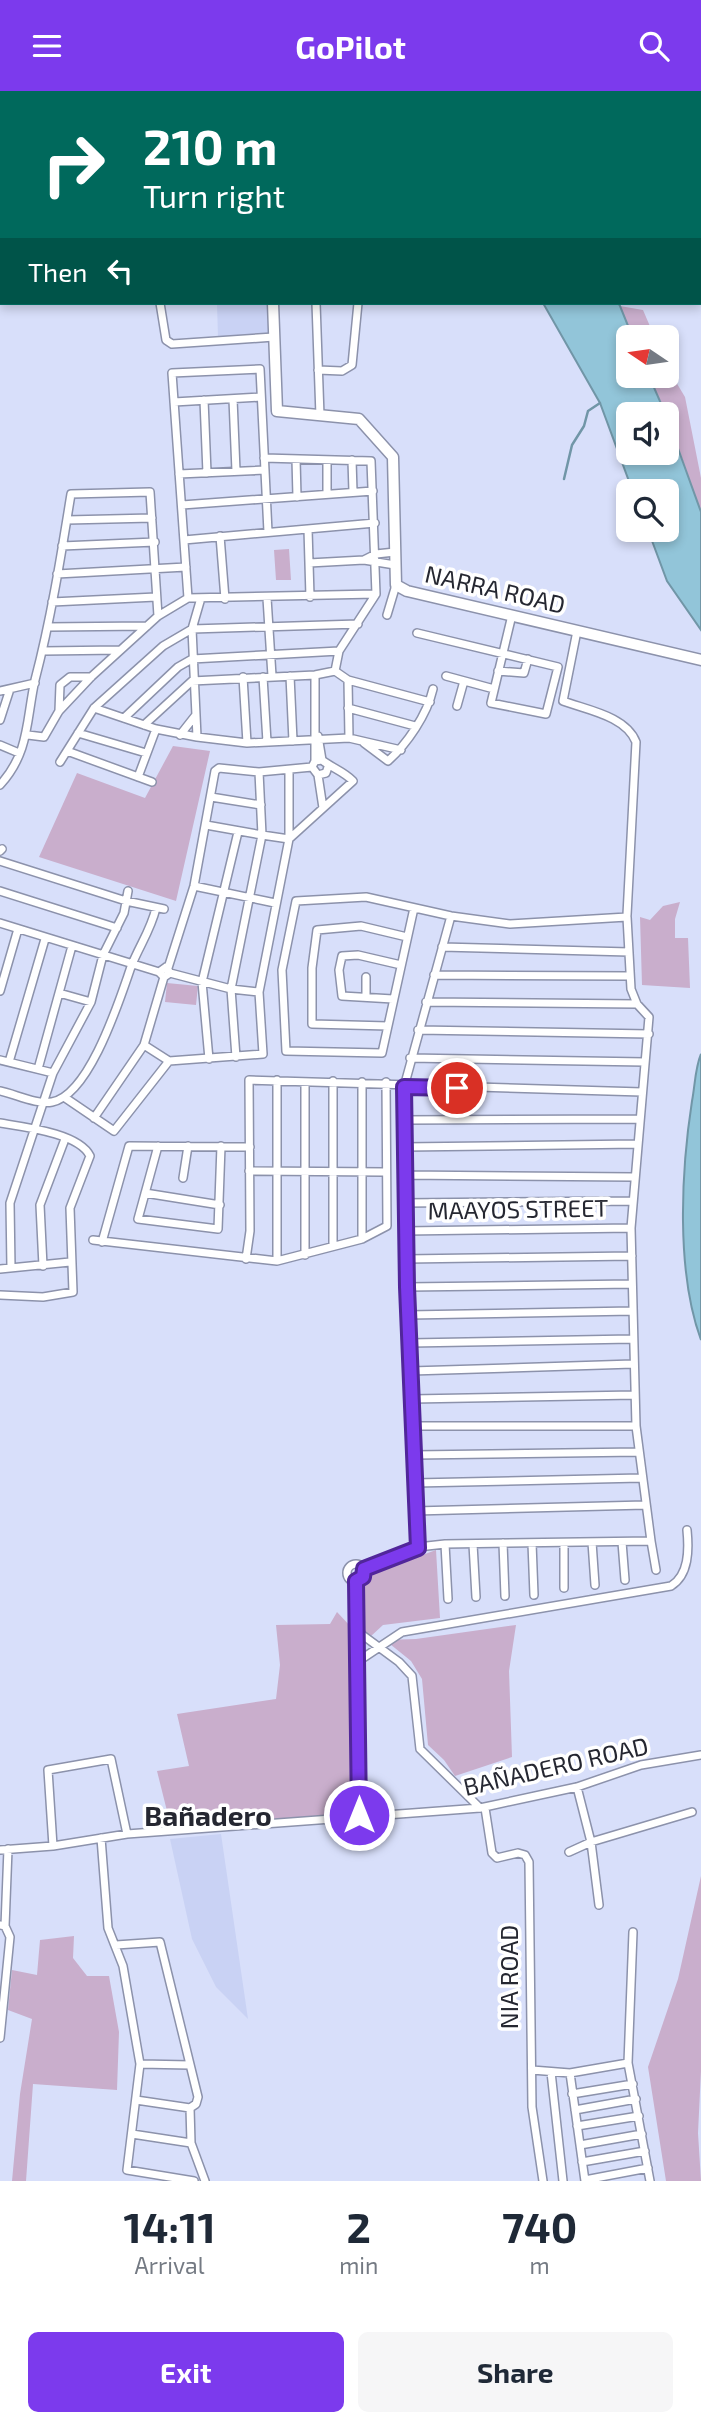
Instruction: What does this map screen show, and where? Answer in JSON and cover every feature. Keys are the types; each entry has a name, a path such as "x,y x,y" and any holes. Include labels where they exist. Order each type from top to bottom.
{"main road":[{"name":"NARRA ROAD","path":"273,305 276,409 283,414 359,419 392,454 396,585 407,591 701,660"}],"street":[{"path":"160,305 166,340 172,344 274,337"},
{"path":"316,305 320,416"},
{"path":"318,370 342,371 352,365 358,305"},
{"path":"188,598 172,373 260,369 268,533"},
{"path":"174,402 261,397"},
{"path":"233,399 236,471"},
{"path":"204,400 207,473"},
{"path":"264,458 371,461 376,594 339,650 335,671"},
{"path":"296,459 297,497"},
{"path":"327,460 327,495"},
{"path":"352,460 353,492"},
{"path":"179,474 265,470"},
{"path":"182,505 373,491"},
{"path":"0,785 28,735 35,683 72,494 150,492 158,616"},
{"path":"67,520 152,518"},
{"path":"184,540 375,523"},
{"path":"308,529 310,597"},
{"path":"220,536 225,599"},
{"path":"62,546 155,542"},
{"path":"364,560 376,554 395,552"},
{"path":"309,563 364,560 395,565"},
{"path":"57,574 186,567"},
{"path":"387,615 396,585"},
{"path":"28,735 44,737 59,711 91,677 158,616 188,598 376,594"},
{"path":"52,602 156,597"},
{"path":"267,598 272,676"},
{"path":"197,737 192,681 192,629 201,599"},
{"path":"417,633 502,652 558,667 546,714 491,703 502,652 512,615"},
{"path":"60,762 94,708 163,646 192,629 358,624"},
{"path":"48,627 147,626"},
{"path":"578,631 563,701 620,722 632,731 636,742 627,915"},
{"path":"43,651 121,650"},
{"path":"124,718 178,667 192,659 339,650"},
{"path":"498,671 524,673 528,659"},
{"path":"144,725 192,681 315,675 335,671 348,680 430,702"},
{"path":"315,675 316,762 323,808"},
{"path":"289,676 293,741"},
{"path":"446,676 494,688"},
{"path":"59,711 60,685 70,677 91,677"},
{"path":"243,677 247,743"},
{"path":"262,677 267,742"},
{"path":"348,680 349,738"},
{"path":"457,706 464,681"},
{"path":"0,691 35,683"},
{"path":"0,720 9,689"},
{"path":"360,741 388,761 401,750 430,702 433,689"},
{"path":"94,708 180,735 247,743 349,738 401,750"},
{"path":"348,708 415,726"},
{"path":"180,735 195,716"},
{"path":"138,777 156,729"},
{"path":"78,733 146,753"},
{"path":"0,745 19,753"},
{"path":"67,751 152,782"},
{"path":"94,1118 145,1045 165,972 194,887 216,768 259,772 289,770 316,762 342,771 353,781 289,839"},
{"path":"318,775 326,773 328,767"},
{"path":"145,1045 169,1061 263,1054 259,992 289,839 289,770"},
{"path":"236,1057 231,989 262,835 259,772"},
{"path":"211,797 261,805"},
{"path":"206,825 289,839"},
{"path":"209,1059 202,982 238,832"},
{"path":"0,860 126,901 160,908 132,964 106,1037 88,1070 64,1097 53,1102 0,1091"},
{"path":"194,887 275,903"},
{"path":"0,891 117,928"},
{"path":"10,1268 10,1203 53,1073 91,1002 103,955 117,928 128,891"},
{"path":"414,908 382,1053 286,1051 282,971 296,901 366,897 451,916 510,924 628,917 629,976 637,1005 649,1017 633,1177 632,1339 641,1478 656,1570"},
{"path":"418,1548 404,1203 404,1087 451,916"},
{"path":"0,923 132,964 231,989 259,992"},
{"path":"388,1026 312,1024 312,968 317,930 360,926 407,937"},
{"path":"0,991 18,929"},
{"path":"9,1062 45,939"},
{"path":"38,1069 72,946"},
{"path":"442,947 629,952"},
{"path":"393,999 342,996 339,970 342,956 358,955 401,965"},
{"path":"434,975 629,976"},
{"path":"366,977 366,997"},
{"path":"59,993 91,1002"},
{"path":"426,1002 637,1005"},
{"path":"418,1030 649,1034"},
{"path":"410,1058 645,1062"},
{"path":"0,1060 53,1073"},
{"path":"64,1097 114,1131 169,1061"},
{"path":"246,1259 250,1231 249,1080 386,1082 404,1087 642,1092"},
{"path":"277,1080 277,1261"},
{"path":"333,1081 333,1246"},
{"path":"305,1082 305,1255"},
{"path":"362,1082 362,1239"},
{"path":"250,1147 129,1146 98,1241 277,1261 362,1239 387,1226 384,1172 386,1082"},
{"path":"404,1119 639,1118"},
{"path":"0,1295 43,1297 73,1292 70,1208 90,1156 86,1149 36,1129 1,1126"},
{"path":"43,1266 40,1205 65,1139"},
{"path":"404,1147 636,1145"},
{"path":"158,1146 138,1219 218,1229 221,1146"},
{"path":"183,1178 188,1146"},
{"path":"249,1171 384,1172"},
{"path":"404,1175 633,1177"},
{"path":"145,1193 220,1205"},
{"path":"404,1203 632,1201"},
{"name":"MAAYOS STREET","path":"405,1231 631,1228"},
{"path":"406,1259 632,1256"},
{"path":"0,1269 70,1262"},
{"path":"407,1287 632,1284"},
{"path":"408,1315 632,1311"},
{"path":"410,1343 632,1339"},
{"path":"411,1371 633,1364"},
{"path":"412,1399 635,1395"},
{"path":"414,1426 636,1426"},
{"path":"414,1455 639,1452"},
{"path":"415,1483 641,1478"},
{"path":"415,1511 645,1505"},
{"path":"358,1662 402,1632 671,1586 682,1574 689,1547 687,1530"},
{"path":"364,1569 418,1548 445,1543 651,1541"},
{"path":"564,1542 564,1588"},
{"path":"592,1542 595,1585"},
{"path":"622,1542 625,1580"},
{"path":"445,1543 448,1599"},
{"path":"503,1543 505,1596"},
{"path":"533,1543 534,1595"},
{"path":"473,1544 476,1597"},
{"path":"356,1581 348,1575 349,1567 356,1564 364,1569"},
{"path":"356,1581 363,1577 364,1569"},
{"path":"356,1581 359,1815"},
{"path":"357,1632 399,1662 412,1676 420,1749 483,1808"},
{"name":"BAÑADERO ROAD","path":"4,1849 53,1846 127,1834 483,1808 577,1787 641,1765 701,1755"},
{"path":"53,1846 48,1770 111,1759 127,1834"},
{"path":"577,1787 591,1842 599,1905"},
{"name":"NIA ROAD","path":"483,1808 492,1853 497,1858 518,1853 525,1855 528,1863 531,2107 543,2181"},
{"path":"569,1852 591,1842 692,1812"},
{"path":"101,1838 108,1928 116,1945 140,2064 127,2171 194,2181"},
{"path":"0,2038 10,1937 2,1925 4,1849"},
{"path":"633,1932 628,2063 650,2181"},
{"path":"116,1945 160,1942 198,2097 196,2104 190,2108 136,2100"},
{"path":"532,2070 570,2073 628,2063"},
{"path":"140,2064 190,2065"},
{"path":"551,2072 564,2181"},
{"path":"570,2073 585,2180 648,2168"},
{"path":"572,2094 632,2084"},
{"path":"575,2110 636,2099"},
{"path":"190,2108 191,2143 205,2181"},
{"path":"577,2126 639,2116"},
{"path":"132,2134 191,2143"},
{"path":"580,2145 642,2134"},
{"path":"582,2162 645,2151"}],"shaded area":[{"path":"217,305 269,305 270,334 218,337"},
{"path":"544,305 620,306 628,325 616,325 616,389 655,389 660,402 616,402 616,446 600,403"},
{"path":"620,306 643,310 649,325 628,325"},
{"path":"679,387 685,397 701,478 701,512 679,449 679,402 661,402 655,389"},
{"path":"679,451 701,512 701,630 667,581 652,542 679,542 679,479 628,479 623,465 679,465"},
{"path":"289,549 291,580 276,580 274,550"},
{"path":"173,746 210,751 176,901 39,857 77,773 145,798"},
{"path":"680,902 675,919 675,938 688,938 690,988 642,985 640,917 650,920 663,906"},
{"path":"167,983 198,986 196,1005 165,1002"},
{"path":"701,1054 701,1340 693,1313 684,1253 683,1190 688,1129"},
{"path":"436,1550 440,1618 383,1625 370,1637 361,1628 362,1585 366,1576"},
{"path":"337,1612 352,1628 355,1815 171,1827 157,1771 189,1766 177,1714 276,1699 280,1665 276,1625 330,1624"},
{"path":"516,1625 509,1671 512,1757 455,1776 444,1760 428,1745 422,1679 411,1661 385,1640 416,1639"},
{"path":"221,1834 248,2019 216,1987 192,1939 170,1839"},
{"path":"701,1876 701,2071 698,2133 701,2181 666,2181 648,2067 678,1979"},
{"path":"74,1936 73,1958 87,1976 109,1976 119,2032 117,2090 33,2084 26,2181 12,2181 20,2094 32,2019 8,2010 12,1970 37,1975 40,1940"}],"waterway":[{"path":"564,479 572,445 584,426 588,411 600,403"}],"district":[{"name":"Bañadero","path":"208,1816"}],"route":[{"path":"359,1815 356,1581 362,1579 364,1569 418,1548 404,1203 404,1087 457,1088"}]}
